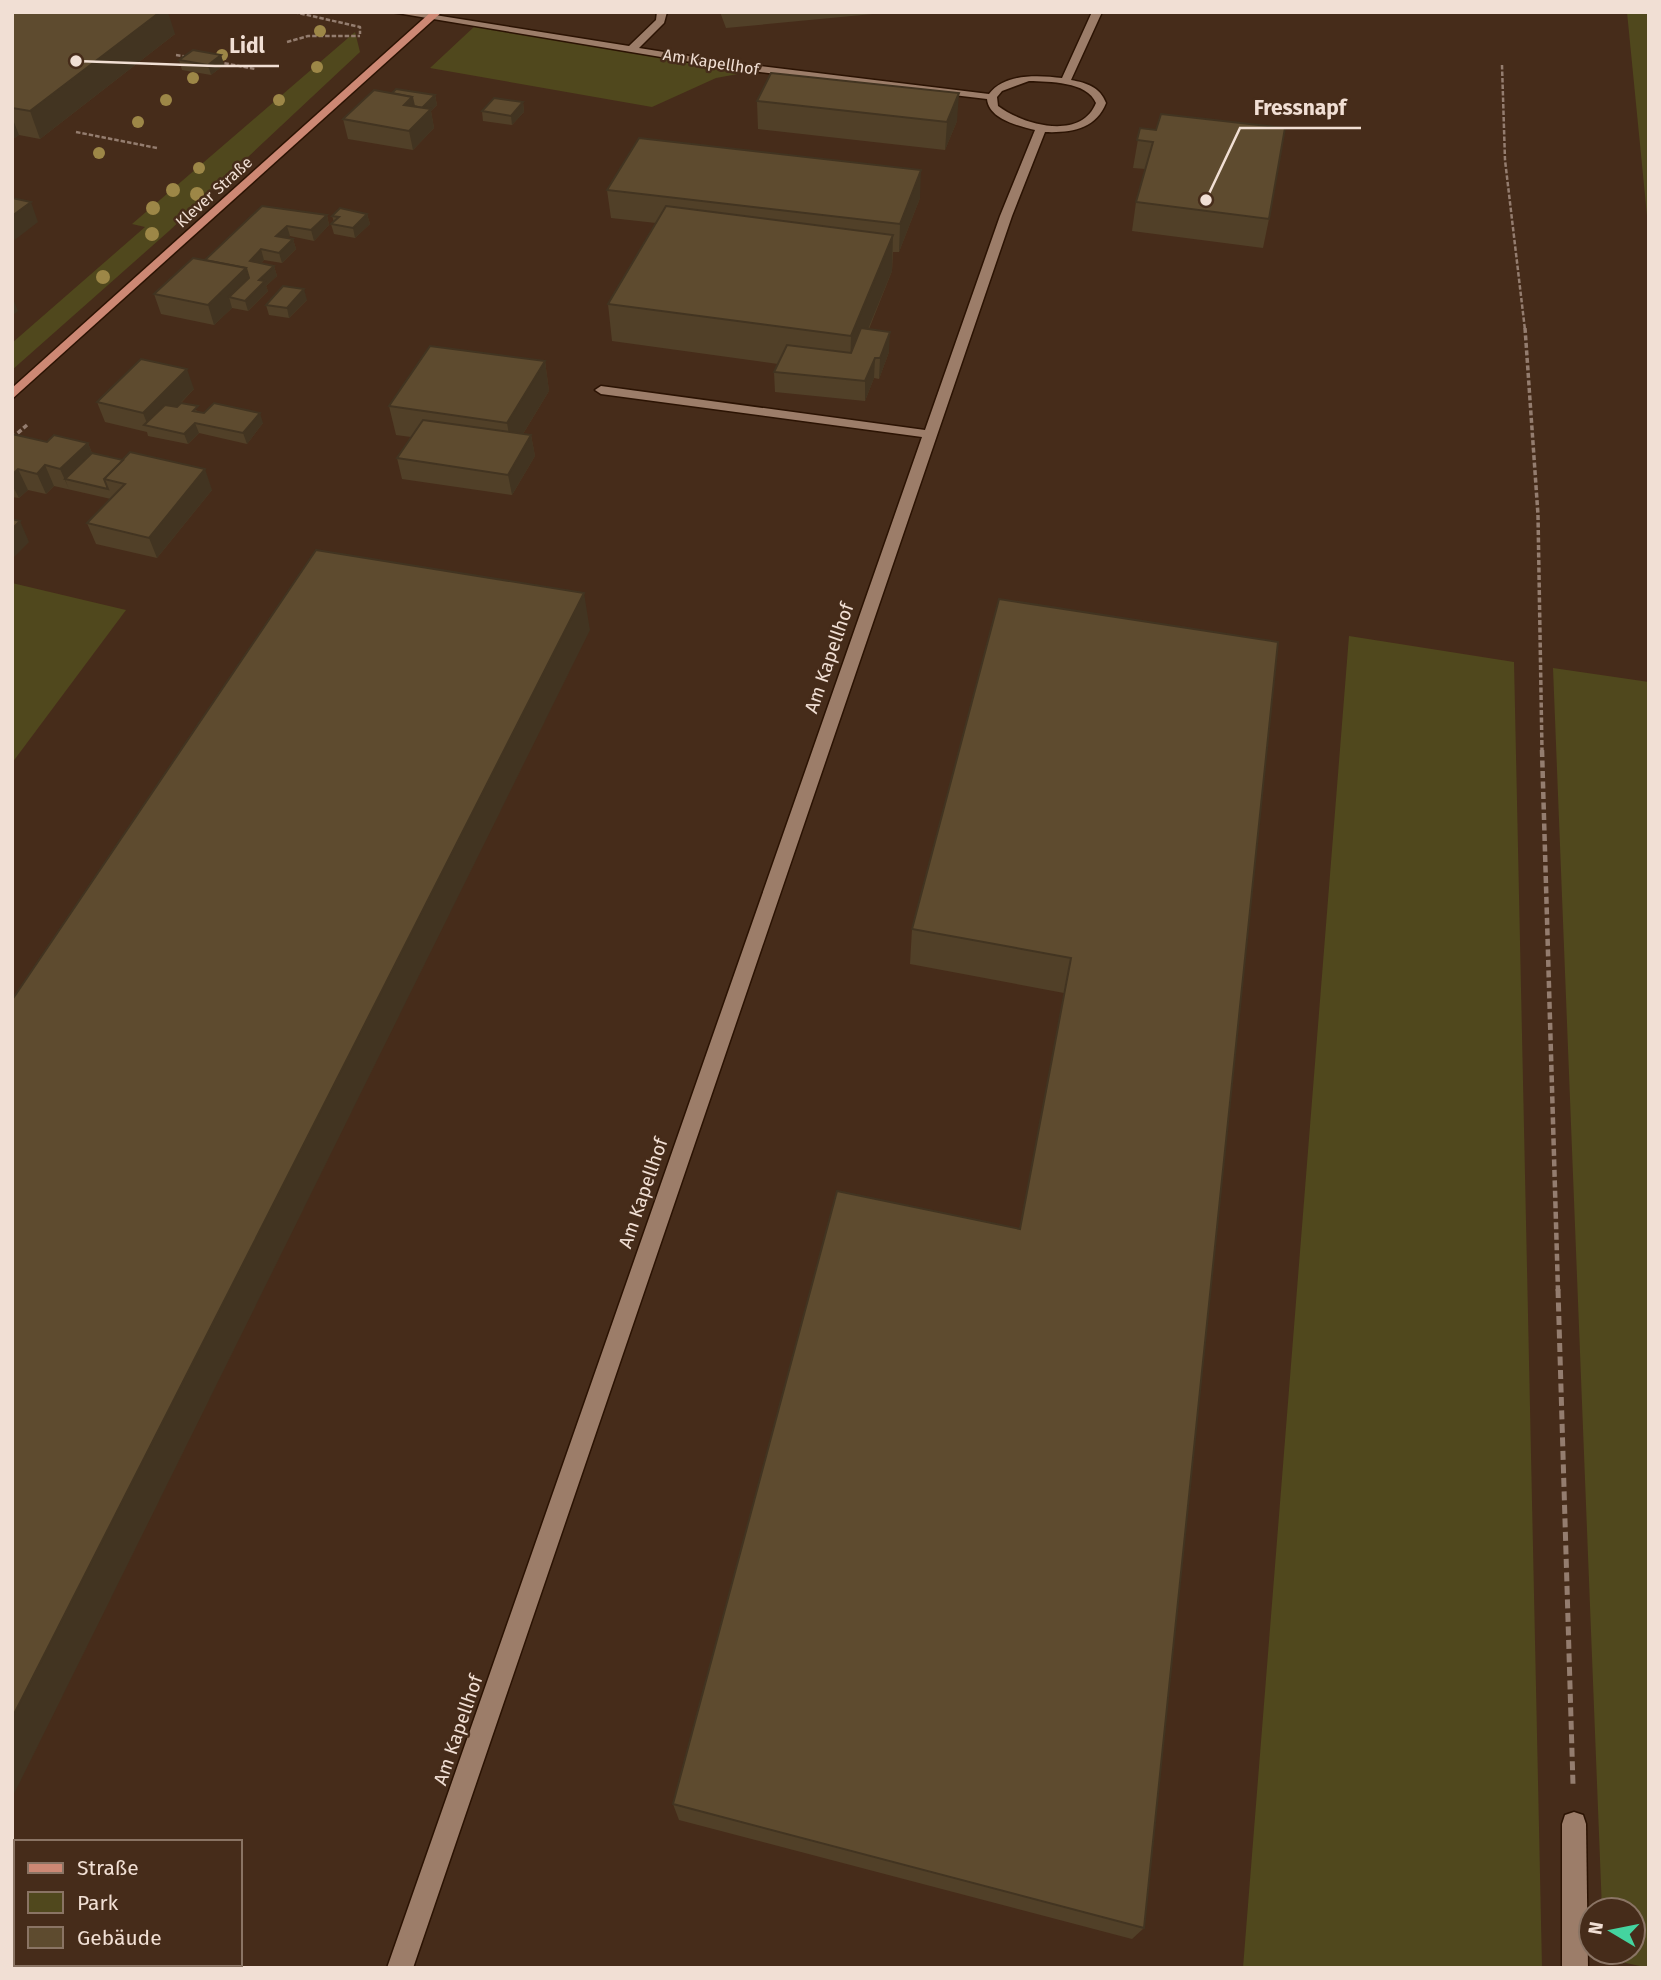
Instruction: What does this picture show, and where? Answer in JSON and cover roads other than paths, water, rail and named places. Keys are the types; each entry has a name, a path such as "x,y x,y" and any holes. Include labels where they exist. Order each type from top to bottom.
{"main road":[{"name":"Klever Straße","path":"12,396 434,15"}],"street":[{"name":"Am Kapellhof","path":"396,12 434,15 786,73 992,97"},
{"path":"632,49 661,21 662,12"},
{"path":"1066,80 1097,12"},
{"path":"1028,78 1066,80 1094,93 1100,102 1099,111 1079,125 1041,128 1019,124 1003,117 993,107 992,97 998,89 1011,82 1028,78"},
{"name":"Am Kapellhof","path":"400,1968 551,1522 929,434 1006,216 1041,128"},
{"path":"601,390 929,434"},
{"path":"1574,1824 1575,1968"}],"place":[{"name":"Lidl","path":"76,61"},
{"name":"Fressnapf","path":"1206,200"}]}
